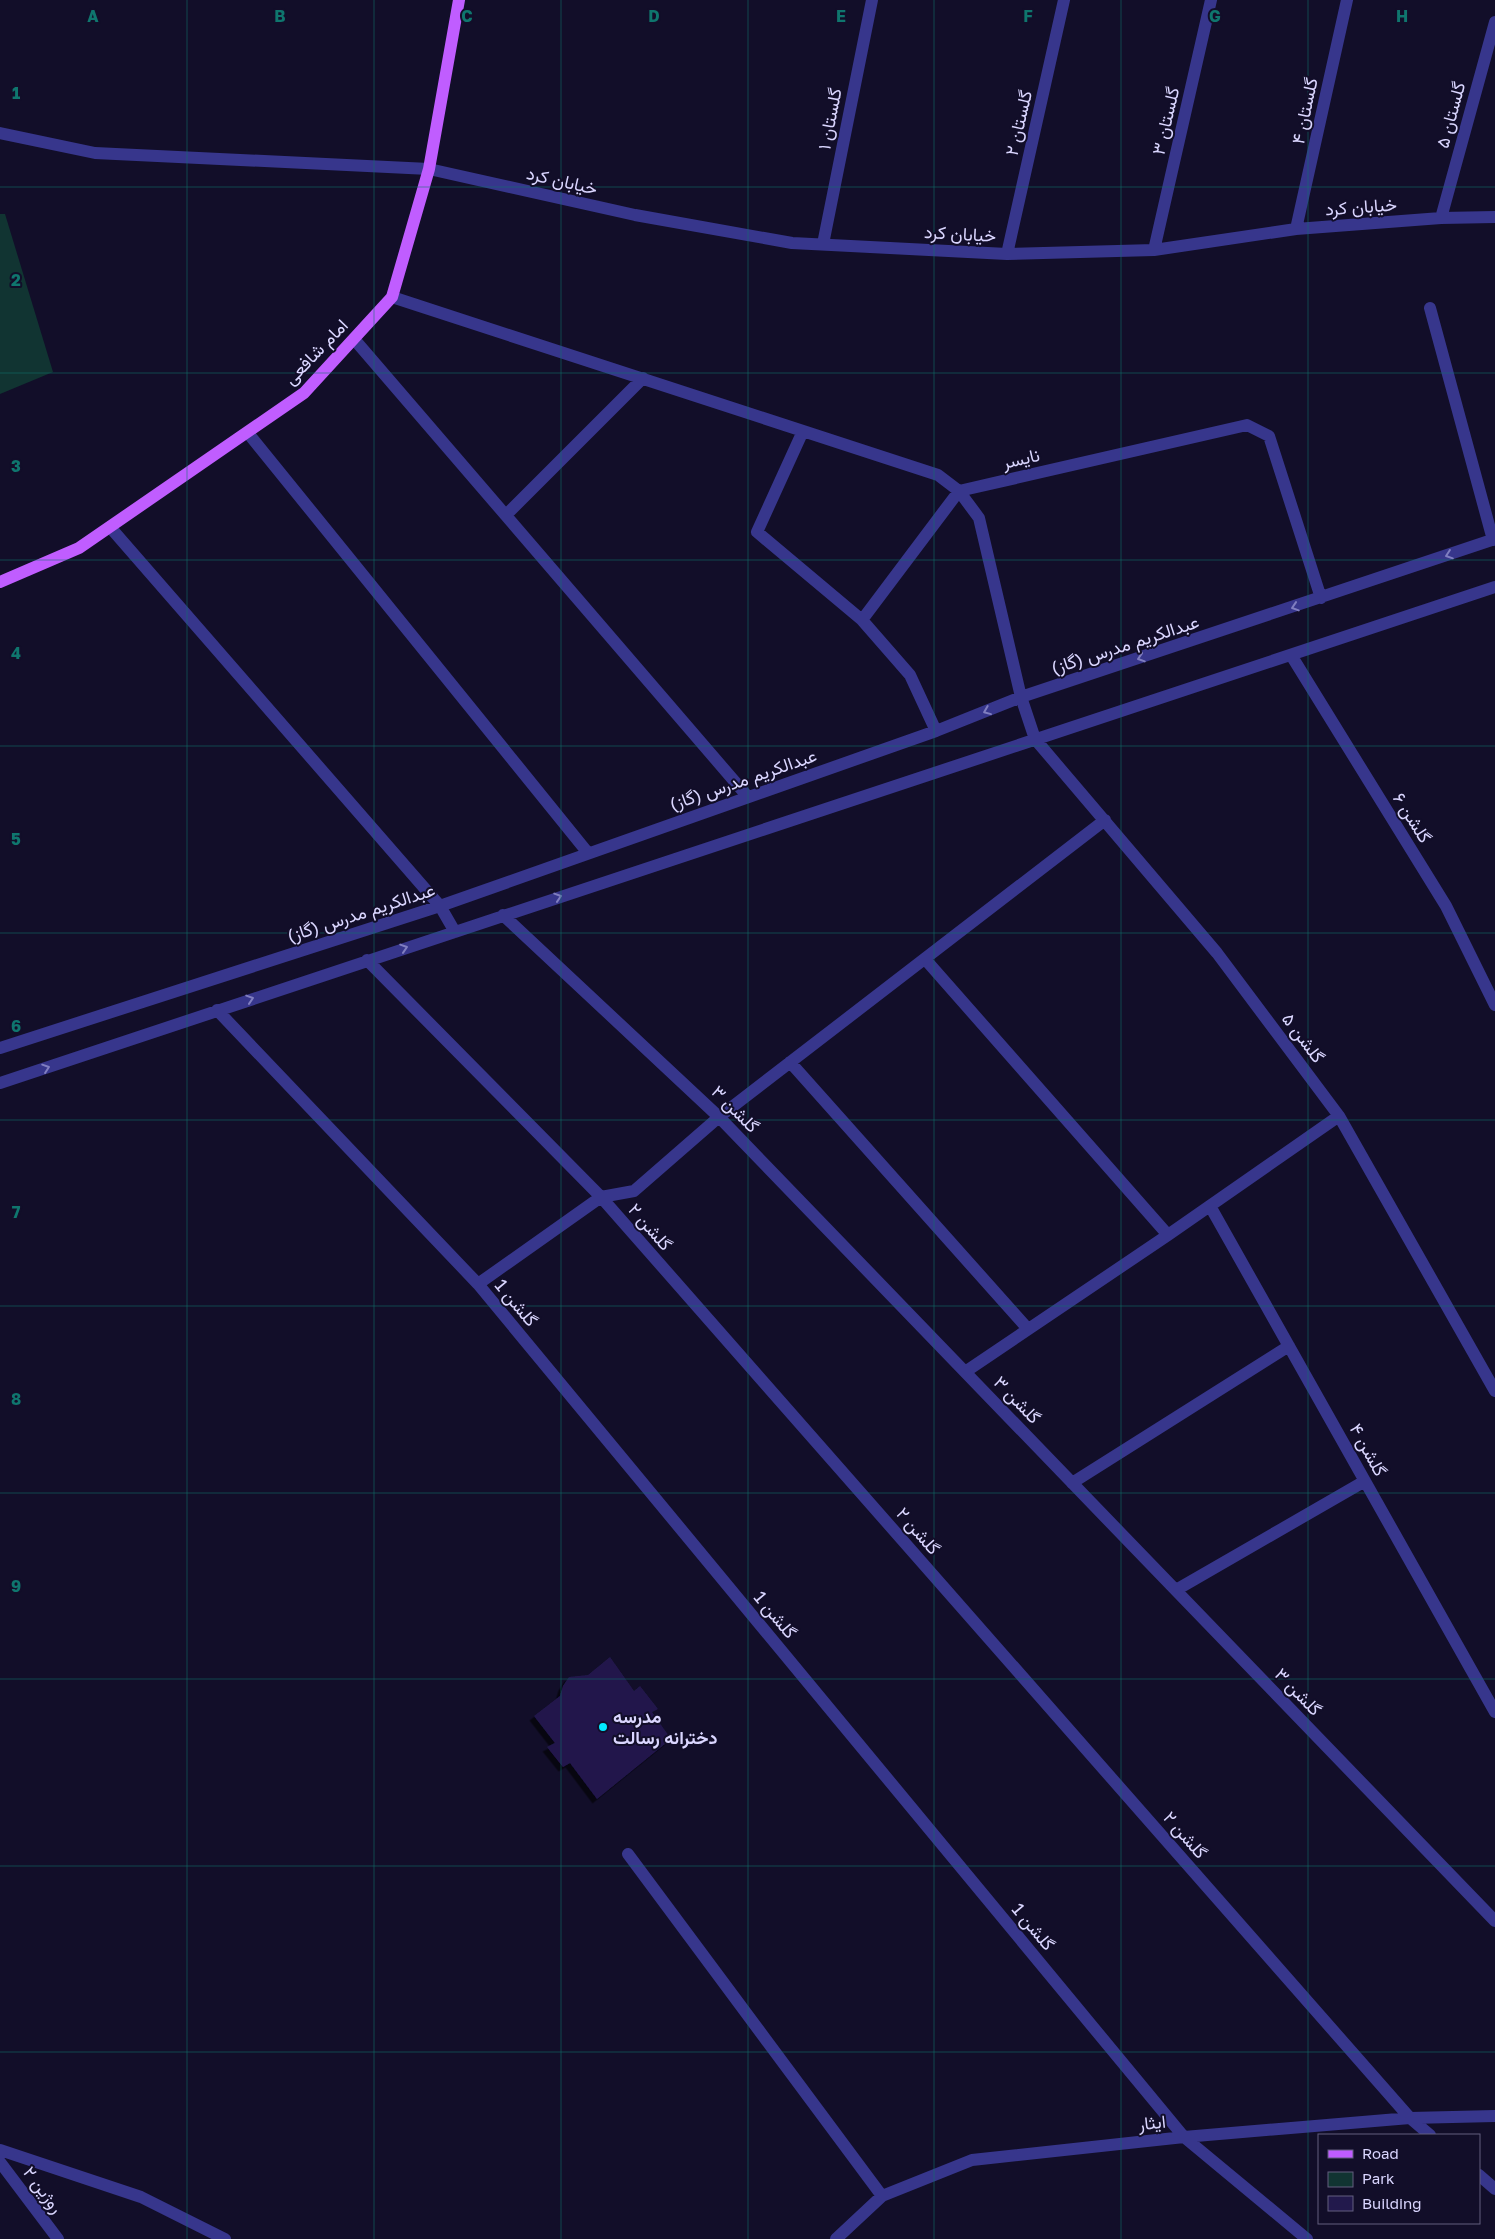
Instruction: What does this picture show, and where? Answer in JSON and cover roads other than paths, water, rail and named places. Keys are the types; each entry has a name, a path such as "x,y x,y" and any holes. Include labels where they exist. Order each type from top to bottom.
{"main road":[{"name":"امام شافعی","path":"0,582 79,548 304,393 392,296 429,169 459,0"}],"street":[{"name":"گلستان ۱","path":"823,244 872,0"},
{"name":"گلستان ۲","path":"1007,254 1064,0"},
{"name":"گلستان ۳","path":"1154,250 1211,0"},
{"name":"گلستان ۴","path":"1296,229 1347,0"},
{"name":"گلستان ۵","path":"1442,218 1495,22"},
{"name":"خیابان کرد","path":"0,133 95,153 429,169 635,216 792,243 1007,254 1154,250 1296,229 1442,218 1495,217"},
{"path":"392,296 938,475 958,491 979,518 1021,697 1036,739"},
{"path":"1430,308 1494,539"},
{"path":"354,339 748,797"},
{"path":"506,515 643,378"},
{"name":"نایسر","path":"958,491 1248,425 1269,436 1321,598"},
{"path":"803,431 757,532 862,620 910,675 936,731"},
{"path":"248,433 588,853"},
{"path":"862,620 958,491"},
{"path":"110,527 440,906 455,932"},
{"name":"عبدالکریم مدرس (گاز)","path":"0,1048 440,906 936,731 1021,697 1494,539"},
{"path":"0,1083 1495,587"},
{"name":"گلشن ۶","path":"1291,655 1446,906 1495,1005"},
{"name":"گلشن ۵","path":"1036,739 1217,953 1339,1116 1495,1391"},
{"path":"478,1284 601,1197 634,1191 720,1117 1105,820"},
{"name":"گلشن ۳","path":"504,915 720,1117 1495,1921"},
{"path":"925,958 1168,1235"},
{"name":"گلشن ۲","path":"367,960 601,1197 1410,2118 1429,2134"},
{"name":"گلشن 1","path":"217,1010 478,1284 1184,2137 1307,2239"},
{"path":"790,1062 1028,1329"},
{"path":"965,1372 1168,1235 1339,1116"},
{"name":"گلشن ۴","path":"1210,1206 1495,1712"},
{"path":"1072,1483 1289,1346"},
{"path":"1176,1590 1366,1481"},
{"path":"628,1854 882,2196"},
{"name":"ایثار","path":"836,2239 882,2196 972,2160 1184,2137 1410,2118 1495,2116"},
{"path":"0,2150 141,2197 225,2239"},
{"name":"روژین ۲","path":"0,2162 58,2239"},
{"path":"1480,2177 1495,2189"}],"place":[{"name":"مدرسه دخترانه رسالت","path":"603,1727"}]}
